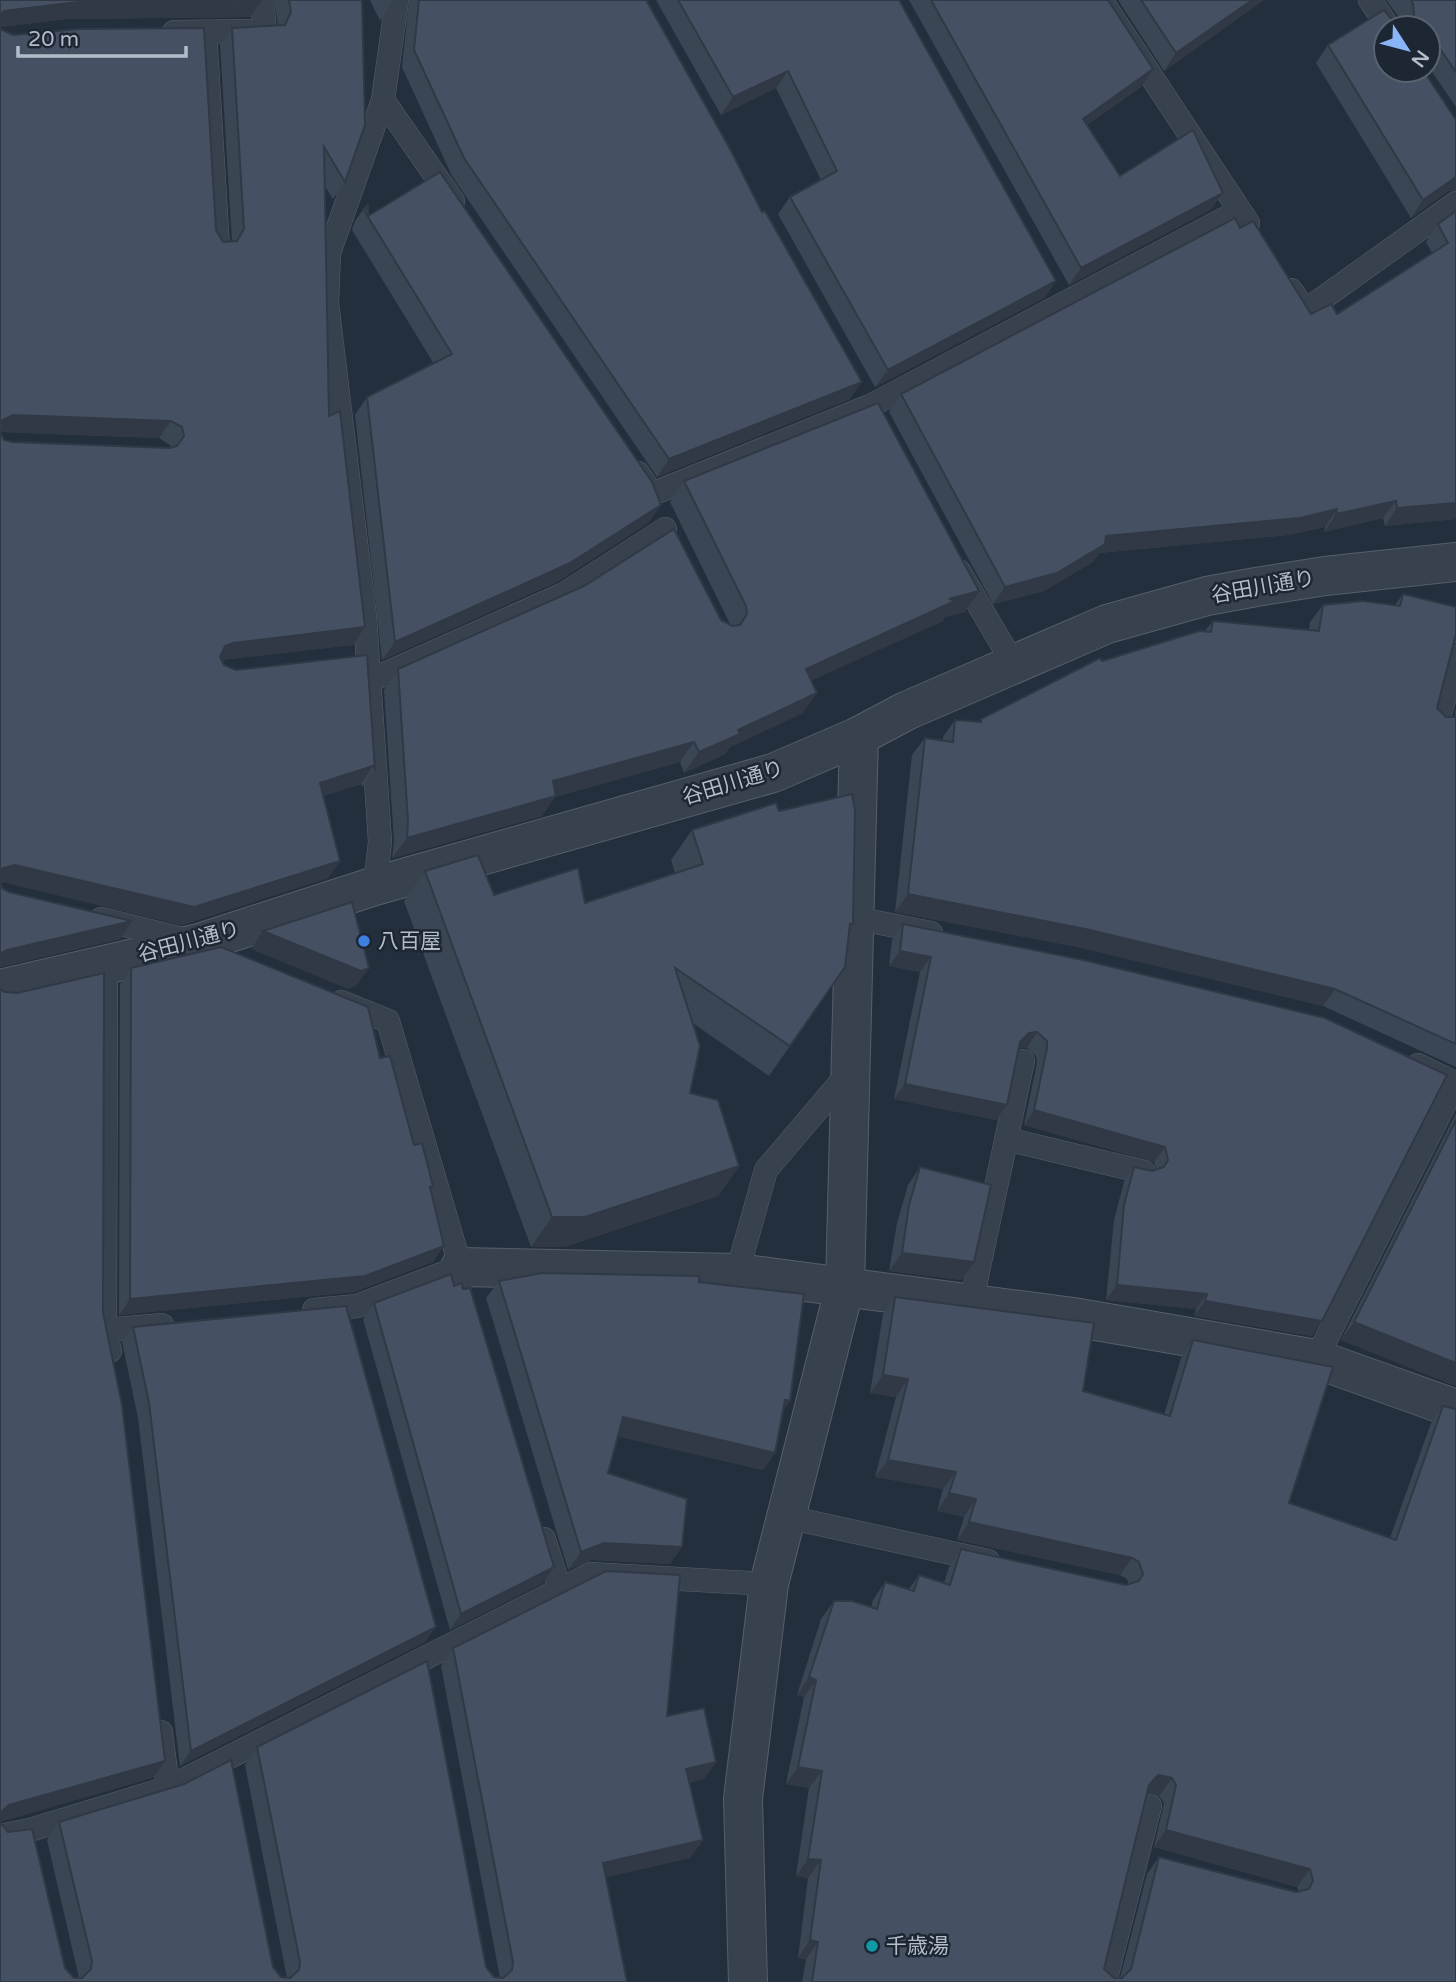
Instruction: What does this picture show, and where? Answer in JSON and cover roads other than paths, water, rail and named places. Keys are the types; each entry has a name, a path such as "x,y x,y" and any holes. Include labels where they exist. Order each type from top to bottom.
{"street":[{"name":"谷田川通り","path":"0,989 106,963 215,949 375,886 774,773 859,736 906,710 1107,624 1207,596 1325,576 1456,562"},
{"path":"748,1982 743,1799 769,1584 845,1286 859,736"},
{"path":"460,1267 737,1273 1073,1317 1316,1359 1456,1409"}],"lane":[{"path":"146,32 265,31 262,0"},
{"path":"375,886 380,842 365,617 327,303 329,253 383,100 397,0"},
{"path":"1101,0 1261,244"},
{"path":"205,32 218,247"},
{"path":"383,100 468,224"},
{"path":"1276,266 1305,311 1456,204"},
{"path":"652,494 870,406 1058,296 1239,211"},
{"path":"857,382 883,430"},
{"path":"629,460 652,494 677,552"},
{"path":"369,681 564,594 665,529"},
{"path":"947,549 992,632 1014,665"},
{"path":"341,660 368,657"},
{"path":"1438,721 1456,657"},
{"path":"74,913 215,949"},
{"path":"855,918 951,937"},
{"path":"106,963 105,1330 113,1368"},
{"path":"316,991 388,1021 472,1306"},
{"path":"1316,1359 1450,1108 1456,1082 1394,1054"},
{"path":"971,1304 1023,1061"},
{"path":"737,1273 766,1170 852,1069"},
{"path":"1006,1139 1144,1172"},
{"path":"292,1312 357,1306 460,1267"},
{"path":"345,1308 352,1334"},
{"path":"105,1330 185,1322"},
{"path":"536,1512 560,1590"},
{"path":"787,1517 1012,1566"},
{"path":"0,1836 30,1830 231,1767 433,1653 591,1574 769,1584"},
{"path":"430,1685 434,1622"},
{"path":"158,1712 168,1788"},
{"path":"1105,1982 1150,1806"},
{"path":"30,1830 35,1854"},
{"path":"1136,1857 1162,1864"}],"place":[{"name":"八百屋","path":"364,941"},
{"name":"千歳湯","path":"872,1946"}]}
